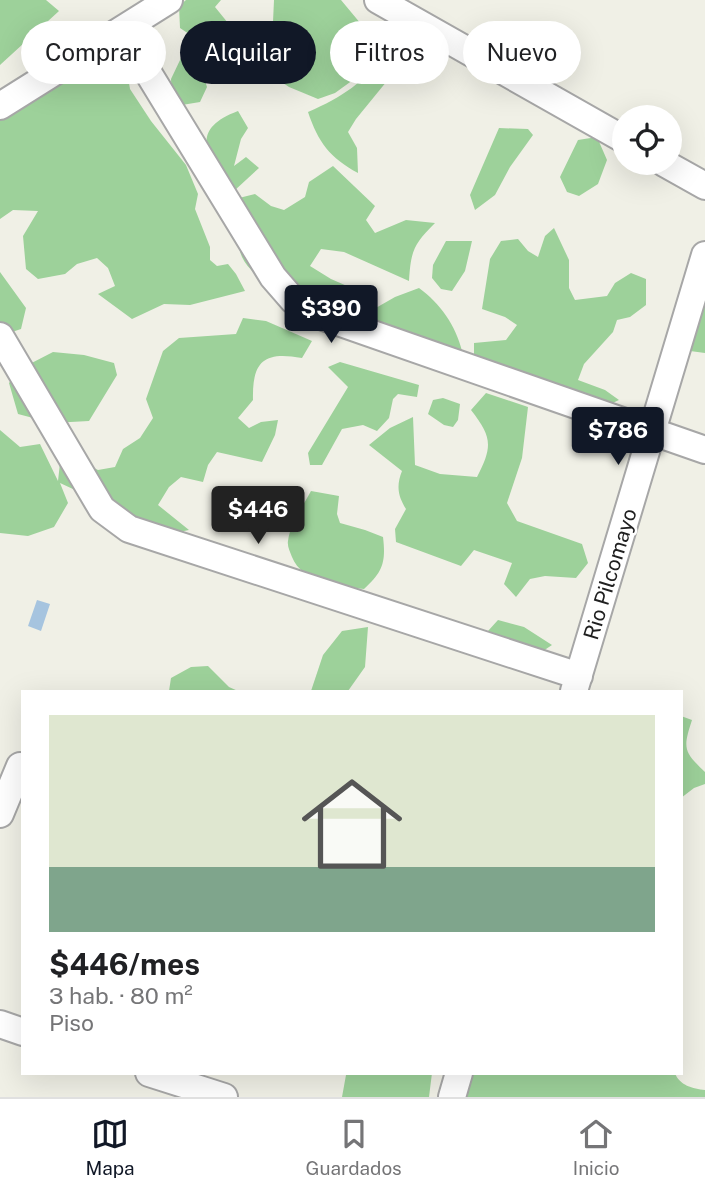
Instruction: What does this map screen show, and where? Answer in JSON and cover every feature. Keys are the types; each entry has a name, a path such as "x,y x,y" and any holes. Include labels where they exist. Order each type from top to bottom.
{"street":[{"path":"136,21 169,0"},
{"path":"378,0 612,133"},
{"path":"0,106 35,84"},
{"path":"155,84 273,277 293,300 321,316 705,450"},
{"path":"682,173 705,186"},
{"name":"Rio Pilcomayo","path":"577,684 705,255"},
{"path":"0,335 102,509 129,529 577,684"},
{"path":"0,814 14,764"},
{"path":"0,1024 21,1031"},
{"path":"155,1075 224,1097"},
{"path":"452,1097 458,1075"}],"green space":[{"path":"0,0 46,0 59,11 48,21 21,21 21,46 0,65"},
{"path":"186,0 221,0 215,7 226,21 180,21 180,28 179,6"},
{"path":"274,0 341,0 358,21 330,21 330,84 347,84 335,93 318,99 285,84 316,84 316,21 273,21"},
{"path":"180,60 180,84 206,84 200,102 182,105 172,98 171,79"},
{"path":"53,84 129,84 151,121 186,165 198,194 195,209 210,247 210,260 217,266 228,264 245,291 190,305 164,304 132,319 98,294 115,286 108,268 97,258 77,264 65,274 38,279 26,269 23,236 38,211 13,210 0,219 0,115"},
{"path":"356,84 385,84 348,132 357,148 358,173 326,148 308,112"},
{"path":"238,111 248,128 241,139 234,166 246,157 259,168 234,191 211,157 207,137 212,127"},
{"path":"499,128 528,129 533,135 510,167 495,195 475,210 470,195"},
{"path":"597,137 607,160 598,184 579,196 567,192 560,177 578,140"},
{"path":"333,166 375,206 366,220 375,233 406,220 435,223 414,249 409,281 344,252 321,249 310,266 354,289 355,312 335,321 284,294 248,267 242,257 238,228 239,198 255,194 271,206 284,210 305,197 309,182"},
{"path":"554,228 569,260 569,288 575,300 607,296 615,283 631,273 646,279 646,305 630,317 617,320 613,332 584,364 578,380 605,390 619,400 604,407 474,358 474,343 506,340 517,325 505,317 482,309 490,259 501,241 518,239 528,251 538,257 545,236"},
{"path":"446,241 472,241 465,271 452,291 441,289 432,278 433,265"},
{"path":"0,272 26,308 21,329 0,336"},
{"path":"419,288 440,308 456,333 462,351 448,360 389,340 367,313 395,297"},
{"path":"705,300 705,353 690,351"},
{"path":"243,318 266,321 312,341 302,358 278,356 263,362 258,368 253,400 238,418 249,428 261,422 278,420 275,435 262,462 217,452 208,465 203,482 181,477 169,487 158,505 189,530 170,534 60,483 68,503 54,527 28,536 0,533 0,430 20,447 40,444 58,481 60,463 72,457 98,470 115,467 123,449 140,438 153,418 146,399 163,351 179,338 236,334"},
{"path":"53,352 84,355 114,363 117,375 89,421 52,423 18,414 9,383 20,369"},
{"path":"340,362 419,385 417,397 398,394 393,399 389,418 377,431 363,425 342,429 322,465 310,465 308,453 348,387 328,367"},
{"path":"486,393 528,407 522,458 507,503 517,521 582,544 588,563 576,578 545,576 530,579 516,597 504,584 512,563 474,550 461,566 396,542 395,529 406,509 399,491 402,471 369,445 390,428 413,417 415,465 440,474 477,477 486,457 488,442 483,428 471,410"},
{"path":"443,398 460,404 458,420 453,427 444,425 428,414 433,400"},
{"path":"311,491 339,496 337,514 340,523 383,537 382,566 364,589 313,578 297,566 292,557 288,545 289,535"},
{"path":"498,620 524,627 552,645 537,655 495,640 488,631"},
{"path":"368,627 365,667 349,690 311,690 323,655 342,631"},
{"path":"208,666 229,687 236,690 169,690 171,678 191,667"},
{"path":"683,717 692,720 687,749 692,759 705,772 705,784 683,796"},
{"path":"346,1075 432,1075 429,1097 342,1097"},
{"path":"469,1075 676,1075 687,1086 705,1090 705,1097 463,1097"}],"water":[{"path":"37,600 50,604 41,631 28,626"}]}
